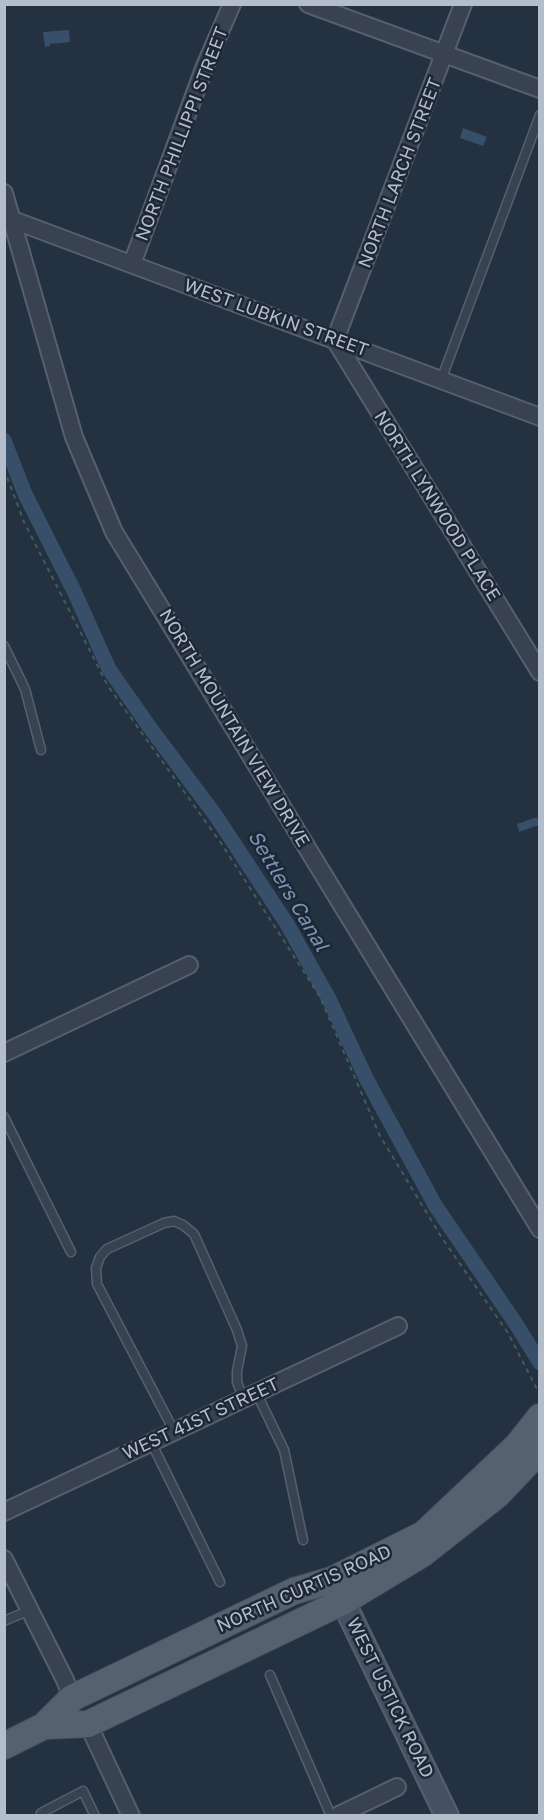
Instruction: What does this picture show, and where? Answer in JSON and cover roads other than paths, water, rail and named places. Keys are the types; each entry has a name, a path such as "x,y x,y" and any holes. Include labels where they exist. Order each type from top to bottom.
{"main road":[{"name":"NORTH CURTIS ROAD","path":"44,1726 88,1724 338,1591 424,1533 530,1450 540,1417"},
{"name":"NORTH CURTIS ROAD","path":"4,1746 44,1726 72,1698 294,1591 338,1591"},
{"name":"WEST USTICK ROAD","path":"338,1591 447,1815"}],"street":[{"name":"NORTH PHILLIPPI STREET","path":"132,264 205,66 232,4"},
{"path":"308,4 540,89"},
{"name":"NORTH LARCH STREET","path":"335,340 463,4"},
{"name":"NORTH MOUNTAIN VIEW DRIVE","path":"4,194 74,437 114,532 540,1229"},
{"name":"WEST LUBKIN STREET","path":"13,220 540,417"},
{"name":"NORTH LYNWOOD PLACE","path":"335,340 540,672"},
{"path":"4,1053 189,965"},
{"name":"WEST 41ST STREET","path":"4,1512 398,1326"},
{"path":"6,1565 66,1680 72,1698"},
{"path":"88,1724 131,1815"},
{"path":"337,1815 397,1787"}],"lane":[{"path":"441,380 540,115"},
{"path":"4,646 25,689 40,750"},
{"path":"4,1117 72,1252"},
{"path":"174,1431 97,1284 96,1268 100,1257 107,1249 164,1222 174,1221 194,1234 237,1330 242,1346 237,1383 250,1395 284,1450 303,1540"},
{"path":"151,1442 220,1582"},
{"path":"4,1621 30,1610"},
{"path":"270,1675 331,1815"},
{"path":"42,1815 41,1813 83,1791 95,1815"}],"water":[{"path":"69,30 70,42 50,44 45,47 43,32"},
{"path":"463,128 487,137 483,146 460,138"},
{"path":"537,817 539,825 519,832 517,824"}],"waterway":[{"name":"Settlers Canal","path":"4,440 25,494 74,591 109,669 216,816 287,924 329,999 366,1078 435,1205 540,1363"}]}
